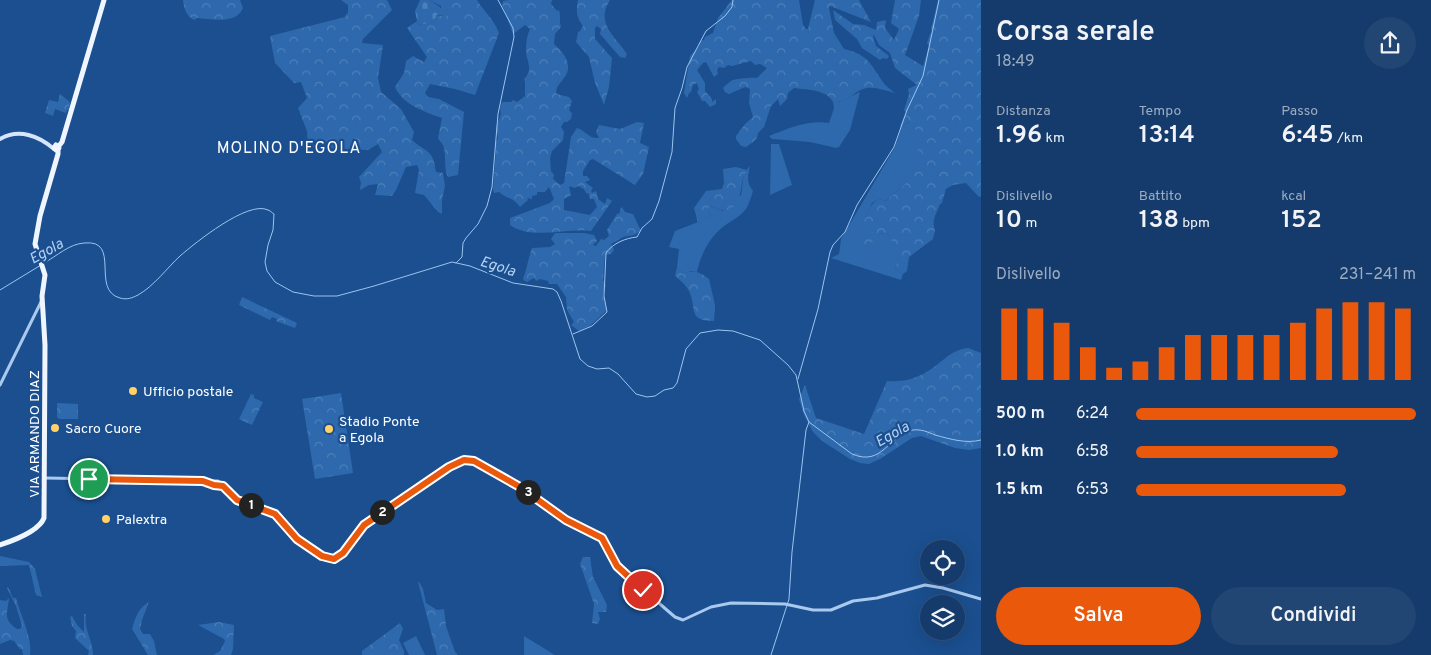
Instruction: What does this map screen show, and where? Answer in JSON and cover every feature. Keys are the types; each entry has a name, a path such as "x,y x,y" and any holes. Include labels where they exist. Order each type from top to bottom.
{"main road":[{"path":"0,139 11,134 22,133 55,147 63,139 104,0"},
{"name":"VIA ARMANDO DIAZ","path":"0,545 35,528 44,521 45,382 42,296 44,270 35,245 38,222 57,157 55,147"}],"street":[{"path":"0,385 39,306 42,296"},
{"path":"36,312 42,303"},
{"path":"36,312 41,311 43,316"},
{"path":"45,478 203,481 212,483 218,481 237,500 275,514 297,539 322,556 334,559 343,553 361,528 388,508 449,467 464,460 474,461 522,488 566,520 602,538 617,566 675,617 683,620 711,607 726,603 786,605 825,611 835,610 853,601 877,598 925,585 981,599"}],"green space":[{"path":"183,0 240,0 243,8 235,17 229,19 197,18 194,20 186,12"},
{"path":"341,0 387,0 392,10 363,39 362,43 383,45 378,78 381,92 401,109 414,132 412,140 431,155 436,172 443,173 445,186 442,214 438,212 424,195 415,193 419,170 417,165 406,167 392,196 375,195 378,184 369,185 360,190 361,183 359,177 382,152 378,144 368,150 308,147 307,131 298,108 307,98 301,82 294,83 275,63 270,36 345,17 348,12 348,5"},
{"path":"420,0 429,0 448,11 446,17 444,16 443,18 442,15 436,15 435,22 418,25 415,11"},
{"path":"429,0 477,0 499,33 475,95 430,84 425,93 428,97 439,99 464,112 458,175 448,177 443,145 438,138 442,118 409,103 403,99 395,87 404,73 406,61 413,56 424,62 427,57 407,28 417,21 418,25 435,22 436,15 443,16 448,11 441,9 441,6"},
{"path":"552,0 551,4 557,11 559,10 561,27 555,34 554,44 564,55 568,68 556,92 557,94 569,97 572,101 569,110 572,113 571,119 564,122 561,127 564,132 563,140 552,151 550,158 551,171 554,175 553,179 560,185 564,183 571,137 577,128 593,137 599,138 596,132 599,125 620,129 637,122 644,123 640,143 649,147 643,174 635,185 593,159 590,160 583,171 583,176 587,176 590,180 585,182 593,188 592,193 596,191 598,199 605,204 607,198 612,201 591,231 538,233 528,232 510,225 510,218 550,203 554,199 549,187 545,192 537,192 537,195 532,196 532,199 527,198 528,200 520,207 499,192 494,193 495,145 498,138 496,127 501,114 500,108 502,102 511,102 513,100 517,102 525,96 524,79 529,72 526,46 530,29 525,25 513,34 502,5 503,1","holes":["569,186 575,188 578,186 584,189 589,194 590,199 594,199 597,207 590,215 564,210 564,199 571,195"]},
{"path":"578,0 610,0 605,16 608,29 627,54 625,58 620,57 600,34 601,29 597,26 595,28 595,39 612,58 609,87 604,105 595,83 589,57 576,42 578,32 583,26 577,14"},
{"path":"732,0 799,0 803,25 808,29 815,0 859,0 871,22 830,6 834,33 844,49 855,52 869,62 882,81 895,93 867,88 843,100 833,102 821,92 794,88 788,93 787,99 780,106 778,99 771,106 764,127 758,133 757,138 746,147 741,146 736,136 753,117 749,103 750,89 745,87 729,94 723,88 733,80 757,78 767,68 760,64 755,65 751,61 732,66 728,65 724,68 719,67 717,70 718,74 714,77 706,62 697,70 705,83 705,91 712,99 712,102 716,99 716,104 710,107 705,101 702,101 697,92 699,89 697,83 693,85 687,98 684,93 690,56 699,46 700,41 713,33 718,18"},
{"path":"895,0 921,0 919,16 905,55 923,66 938,0 981,0 981,196 979,197 966,183 953,185 946,189 934,220 935,230 933,239 909,257 907,271 903,274 895,270 899,254 887,233 878,234 876,241 862,246 859,244 862,222 872,205 879,199 886,201 906,183 913,168 912,163 922,153 912,146 916,130 909,122 900,126 906,113 904,110 909,94 908,89 917,85 895,68 890,53 879,45 874,35 876,46 889,56 887,59 883,58 880,60 862,48 857,39 835,20 833,10 853,24 864,25 876,30 877,22 886,20 885,28 894,40 899,29 891,23"},
{"path":"860,92 850,130 839,147 810,142 772,139 769,136 806,124 829,123 834,108 833,102 839,102"},
{"path":"60,94 70,102 69,110 66,113 55,109 53,116 45,113 49,100 58,102"},
{"path":"910,122 916,130 922,153 906,183 886,201 879,199 872,203 865,221 878,234 887,233 900,254 895,270 903,274 901,280 831,258 839,254 841,239 895,147 902,126"},
{"path":"771,144 779,144 792,185 770,195"},
{"path":"750,166 748,182 753,191 746,209 724,226 710,241 703,253 697,272 691,271 683,274 677,267 679,249 669,247 675,231 711,217 710,206 723,211 741,195 744,173"},
{"path":"736,167 747,170 736,205 723,210 710,206 711,217 698,223 694,208 706,191 722,189 724,183 723,169"},
{"path":"622,207 625,212 633,214 641,231 634,235 623,237 611,244 614,250 611,254 605,255 603,280 606,285 603,295 607,310 590,326 579,331 571,325 574,322 567,310 566,297 557,284 549,284 548,281 540,279 536,281 534,278 527,282 523,279 532,248 550,247 555,244 551,239 555,233 594,235 597,241 593,245 596,246 601,239 604,240 609,236 607,230 617,214 620,213"},
{"path":"677,267 683,274 696,272 709,279 715,305 714,321 700,319 696,316 689,291 675,276"},
{"path":"242,297 297,323 295,328 276,321 277,319 272,317 270,320 239,305"},
{"path":"968,348 981,353 981,448 969,450 955,448 921,436 912,438 869,464 860,463 850,459 822,441 813,432 804,415 799,399 805,385 816,418 864,434 887,381 903,381 918,377 956,351"},
{"path":"341,393 353,473 315,479 302,399"},
{"path":"251,394 254,395 254,398 263,402 252,425 239,419"},
{"path":"57,403 78,404 78,419 59,419 57,417"},
{"path":"0,556 29,562 35,569 42,597 36,595 29,565 0,566"},
{"path":"583,557 590,557 593,577 607,605 606,612 598,612 600,619 598,624 592,623 594,604 580,564"},
{"path":"418,582 423,589 426,603 437,610 444,609 446,626 455,652 458,655 437,655"},
{"path":"8,587 13,598 16,598 26,626 30,642 30,655 23,655 22,649 14,641 10,640 0,644 0,600 6,601 9,598 7,615 9,622 17,629 20,629 22,626"},
{"path":"149,602 140,629 143,634 150,634 154,641 157,655 148,655 132,629 140,610"},
{"path":"84,614 86,614 85,619 93,655 88,655 89,651 75,638 76,631 72,626 70,617 72,616 84,632"},
{"path":"219,622 234,625 231,655 213,655 220,651 225,641 224,639 198,625"},
{"path":"400,623 403,629 399,640 404,655 362,655 362,651"},
{"path":"416,636 425,655 409,655 403,643"},
{"path":"524,636 555,655 524,655"}],"waterway":[{"path":"456,263 462,257 463,243 478,224 487,206 492,187 498,114 514,37 513,28 498,0"},
{"path":"573,334 592,326 607,312 604,296 606,253 612,246 637,237 642,228 652,219 659,201 672,152 675,108 687,67 706,31 725,16 732,7 733,0"},
{"path":"798,379 818,309 830,252 833,245 845,232 857,205 894,147 907,110 923,76 939,0"},
{"name":"Egola","path":"44,263 73,246 84,243 95,244 101,249 104,257 105,276 111,293 125,299 138,295 149,287 180,256 222,224 248,211 268,210 274,214 273,230 265,262 267,271 275,282 293,292 314,296 337,296 452,262 470,266 513,283 553,289 557,292 561,301 580,359 588,366 597,369 609,368 618,374 636,394 647,397 655,396 664,390 673,388 677,383 686,349 700,333 718,330 733,331 760,340 788,365 796,375 804,411 809,422 852,454 862,457 871,456 885,449 904,433 913,430 922,430 958,440 981,440"},
{"name":"Egola","path":"0,290 41,265"},
{"path":"771,655 789,599 792,552 806,430 809,422"}],"place":[{"name":"Ufficio postale","path":"133,391"},
{"name":"Sacro Cuore","path":"55,428"},
{"name":"Stadio Ponte a Egola","path":"329,429"},
{"name":"Palextra","path":"106,519"}],"district":[{"name":"MOLINO D'EGOLA","path":"289,147"}],"route":[{"path":"89,479 203,481 223,486 237,500 275,514 297,539 322,556 334,559 341,556 361,528 374,518 449,467 461,461 472,460 481,463 522,488 572,524 602,538 617,566 643,590"}]}
